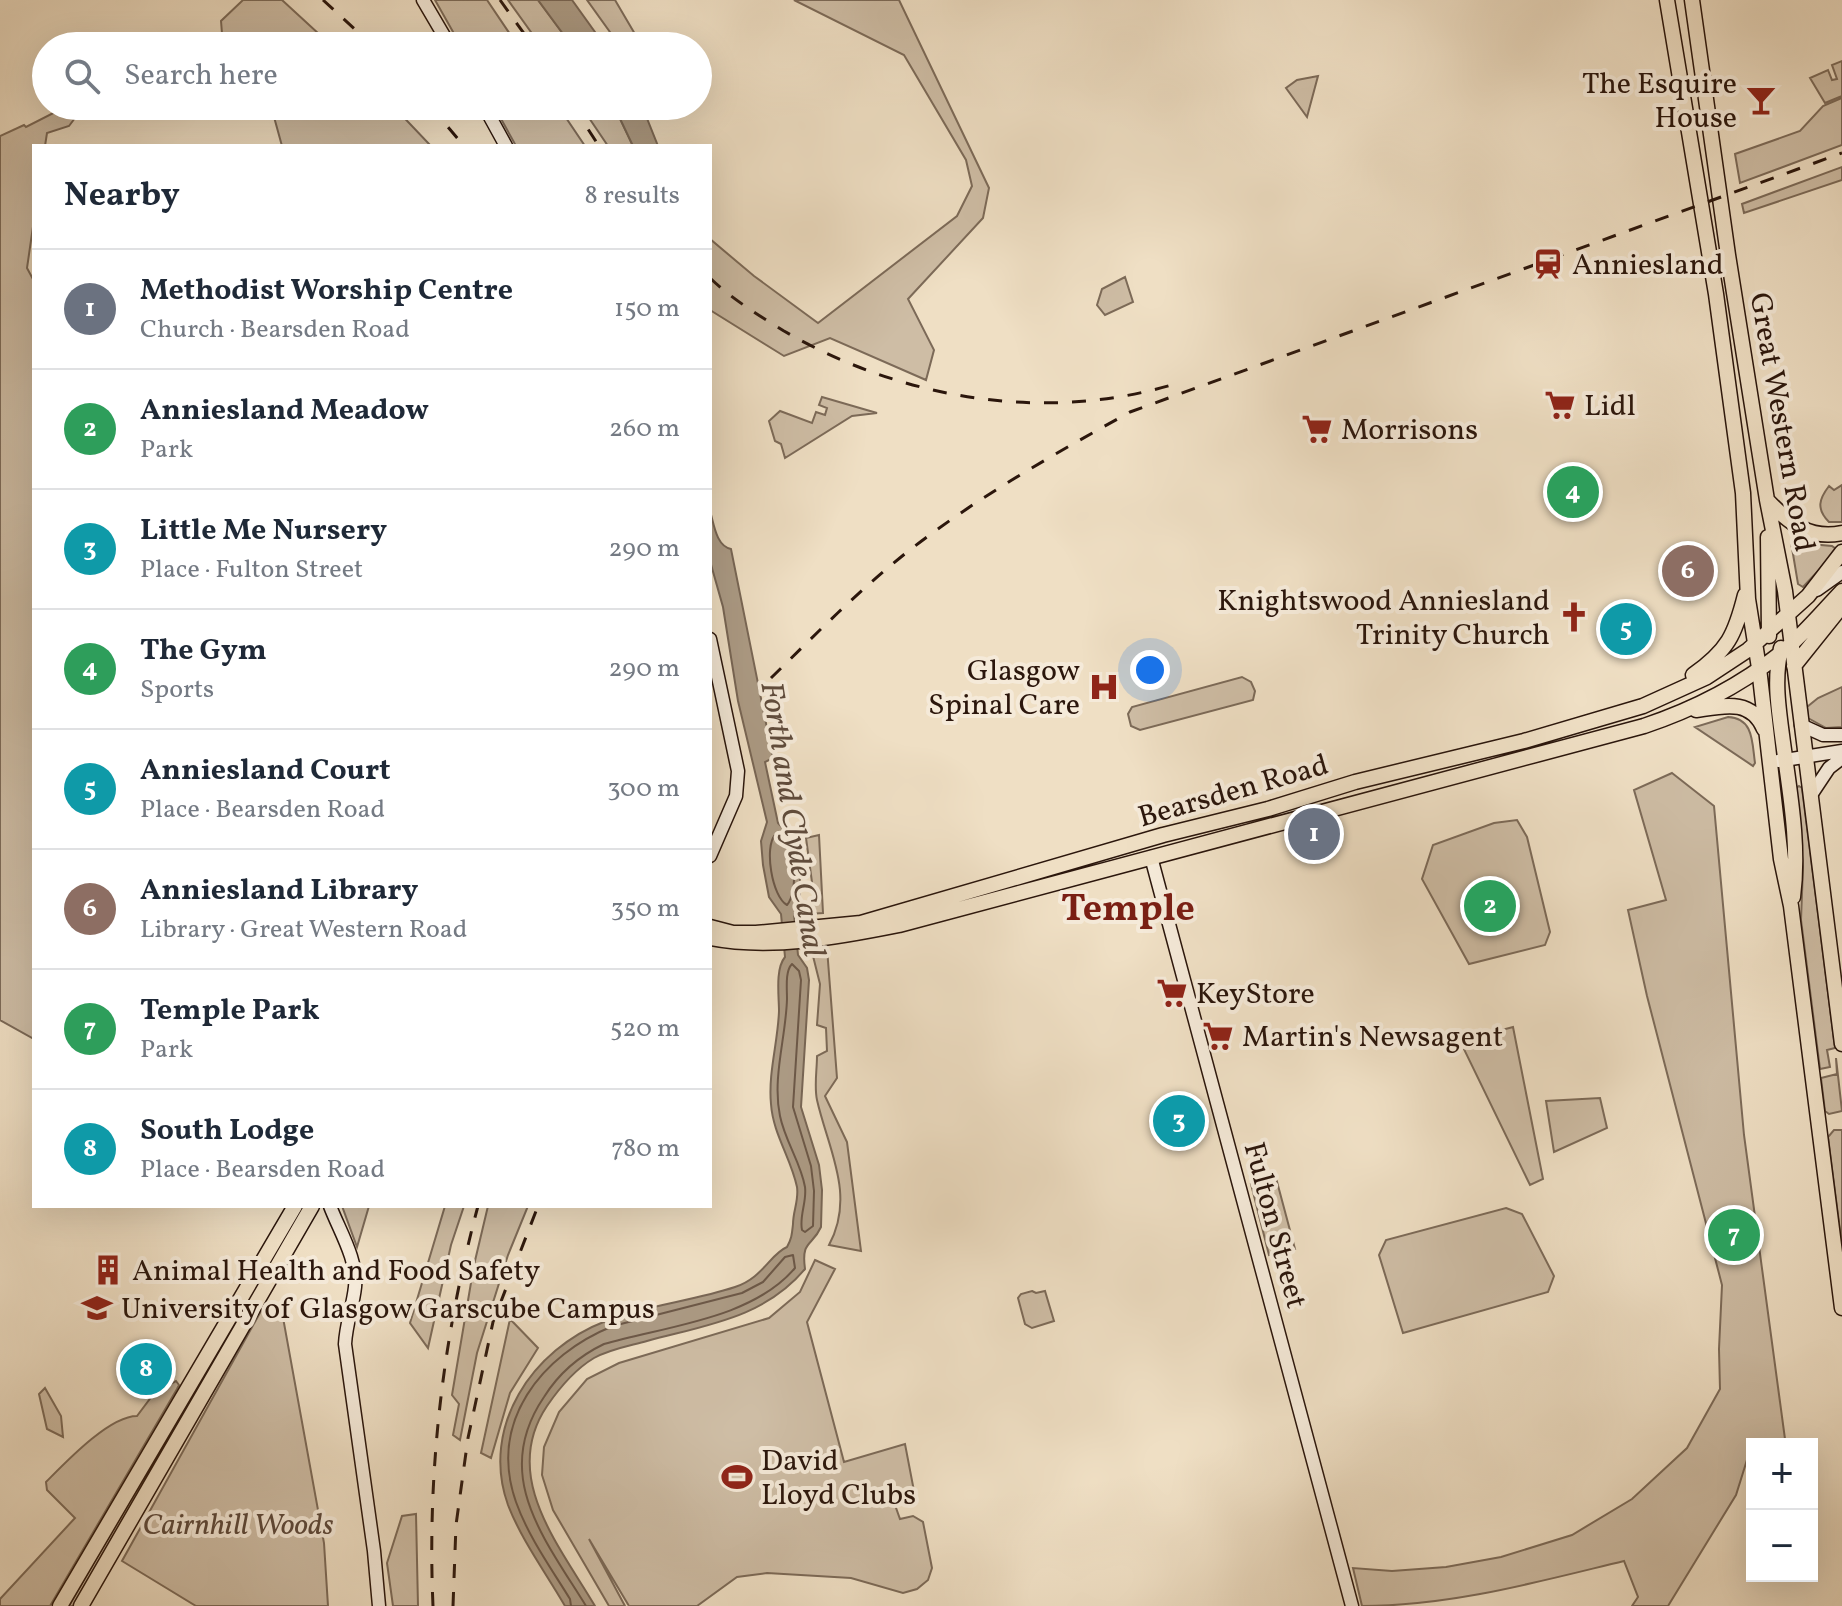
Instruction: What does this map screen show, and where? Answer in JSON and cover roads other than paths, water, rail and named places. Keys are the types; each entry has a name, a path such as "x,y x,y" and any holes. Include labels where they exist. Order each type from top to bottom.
{"main road":[{"name":"Great Western Road","path":"1667,0 1716,294 1746,515 1747,582 1765,733 1781,859 1791,906 1842,1308"},
{"name":"Great Western Road","path":"1692,0 1728,255 1789,616 1842,1044"},
{"path":"1767,500 1801,529 1822,534 1842,533"},
{"path":"1759,668 1769,632 1767,500"},
{"name":"Bearsden Road","path":"813,933 873,920 1147,840 1282,805 1355,782 1524,741 1657,701 1707,677 1756,643 1808,596 1842,552"},
{"path":"1657,701 1722,653 1734,631 1747,582"},
{"name":"Bearsden Road","path":"712,938 744,943 899,925 1610,736 1681,713 1723,691 1779,654 1842,591"},
{"path":"1794,666 1842,606"},
{"path":"1789,616 1779,654 1776,694 1796,852 1791,906"},
{"path":"1681,713 1728,705 1740,706 1759,718 1765,733"},
{"path":"1147,840 1151,857"},
{"name":"Bearsden Road","path":"712,928 733,933 780,937"},
{"path":"60,1606 294,1208"},
{"path":"81,1606 311,1208"}],"street":[{"path":"423,0 442,32"},
{"path":"492,120 505,144"},
{"path":"1808,596 1842,572"},
{"path":"712,648 738,771 738,785 732,809 712,852"},
{"path":"1801,725 1823,735 1842,735"},
{"path":"1769,762 1842,751"},
{"path":"1811,795 1825,774 1842,758"},
{"name":"Fulton Street","path":"1151,857 1352,1606"},
{"path":"331,1208 352,1264 355,1285 346,1323 345,1344 379,1606"}],"water":[{"path":"538,0 572,0 595,32 562,32"},
{"path":"621,120 648,120 657,144 632,144"},
{"path":"712,520 722,544 731,549 773,758 765,762 778,823 794,840 800,858 800,901 794,914 798,955 807,968 809,980 801,1107 819,1165 821,1227 806,1248 805,1269 771,1299 733,1317 600,1355 574,1373 547,1406 534,1432 530,1458 532,1484 552,1534 595,1606 565,1606 514,1518 501,1476 501,1447 507,1420 519,1394 535,1371 579,1334 622,1316 745,1283 787,1247 792,1236 797,1187 775,1126 771,1104 779,975 785,957 781,914 769,897 761,841 767,822 738,701 723,607 712,568"}],"railway":[{"path":"323,0 358,32"},
{"path":"500,0 523,32"},
{"path":"442,120 462,144"},
{"path":"582,120 598,144"},
{"path":"771,678 867,586 928,536 1012,480 1130,412 1842,153"},
{"path":"712,280 765,319 829,354 876,374 925,388 975,398 1077,402 1128,395 1178,383"},
{"path":"433,1606 433,1505 440,1404 455,1304 478,1208"},
{"path":"453,1606 456,1525 468,1438 493,1322 537,1208"}],"place":[{"name":"The Esquire House","path":"1761,100"},
{"name":"Anniesland","path":"1548,264"},
{"name":"Lidl","path":"1560,405"},
{"name":"Morrisons","path":"1317,429"},
{"name":"The Gym","path":"1573,492"},
{"name":"Anniesland Library","path":"1688,571"},
{"name":"Knightswood Anniesland Trinity Church","path":"1574,617"},
{"name":"Anniesland Court","path":"1626,629"},
{"name":"Glasgow Spinal Care","path":"1104,687"},
{"name":"Methodist Worship Centre","path":"1314,834"},
{"name":"Anniesland Meadow","path":"1490,906"},
{"name":"KeyStore","path":"1172,993"},
{"name":"Martin's Newsagent","path":"1218,1036"},
{"name":"Little Me Nursery","path":"1179,1121"},
{"name":"Temple Park","path":"1734,1235"},
{"name":"Animal Health and Food Safety","path":"108,1270"},
{"name":"University of Glasgow Garscube Campus","path":"97,1308"},
{"name":"South Lodge","path":"146,1369"},
{"name":"David Lloyd Clubs","path":"737,1477"}],"district":[{"name":"Temple","path":"1128,907"}],"water label":[{"name":"Forth and Clyde Canal","path":"794,819"}],"park label":[{"name":"Cairnhill Woods","path":"238,1524"}]}
